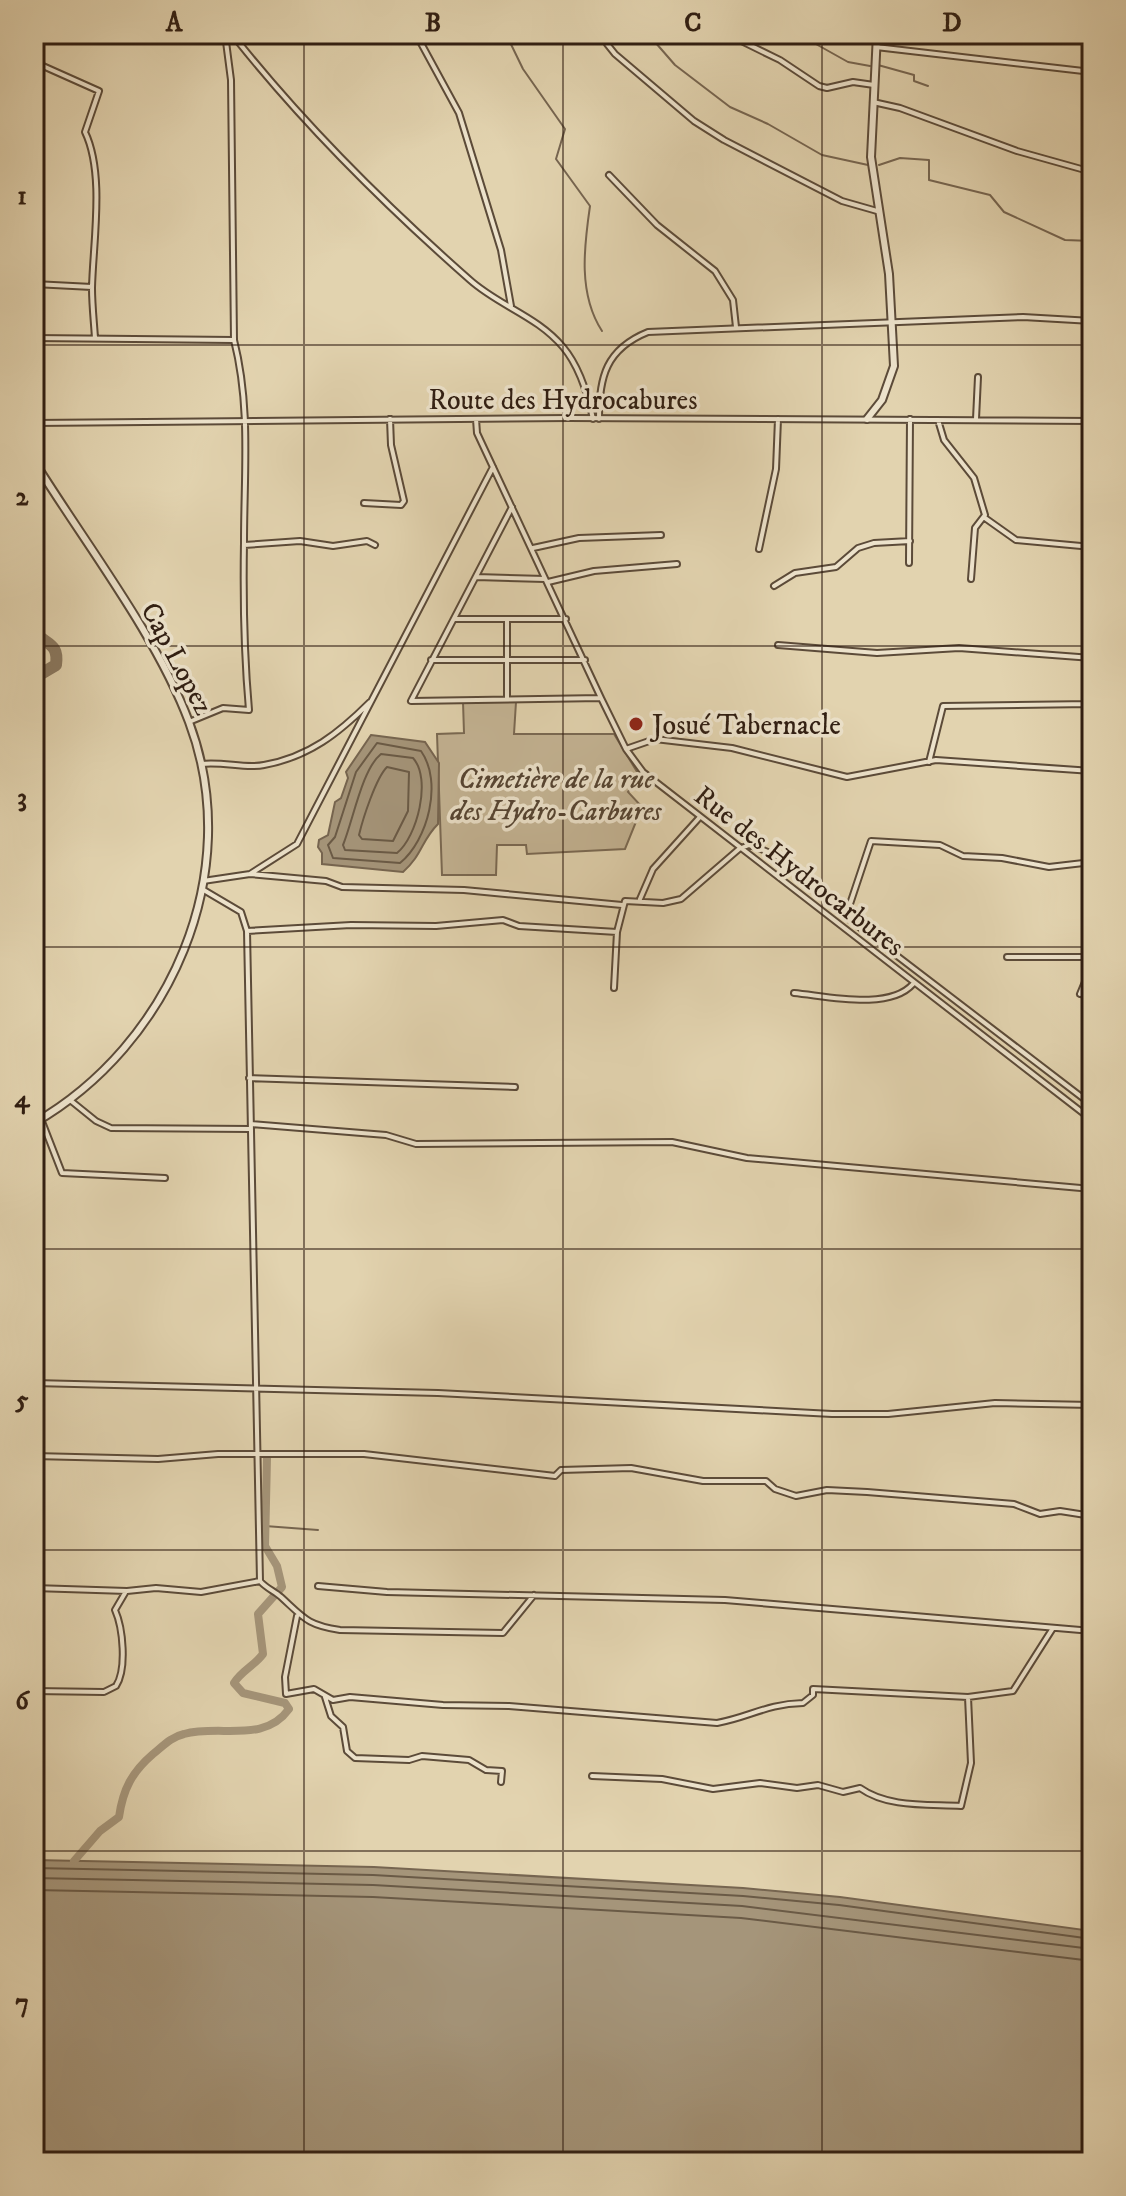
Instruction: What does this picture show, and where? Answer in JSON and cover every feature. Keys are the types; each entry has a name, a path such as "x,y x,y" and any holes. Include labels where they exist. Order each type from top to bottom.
{"street":[{"path":"416,34 459,113 501,250 511,306"},
{"path":"605,34 607,44 615,54 694,121 842,201 877,211"},
{"path":"727,34 780,60 819,86 827,88 853,82 874,85"},
{"path":"867,419 890,383 894,366 889,274 871,157 877,34"},
{"path":"189,722 223,708 249,710 244,545 246,420 244,377 234,340 231,80 225,36 236,39 370,190 488,296 511,306 567,353 596,419"},
{"path":"876,47 1092,72"},
{"path":"34,62 99,91 85,132 92,149 95,338"},
{"path":"873,102 900,108 1017,151 1092,172"},
{"path":"609,175 657,225 715,271 733,300 736,327"},
{"path":"34,284 92,287"},
{"path":"596,419 599,388 607,363 633,338 648,332 1023,317 1092,321"},
{"path":"34,338 234,340"},
{"path":"976,419 978,377"},
{"path":"364,503 401,505 404,501 391,445 390,419"},
{"name":"Route des Hydrocabures","path":"34,423 390,419 1092,421"},
{"name":"Rue des Hydrocarbures","path":"476,419 477,433 586,660 601,698 626,749 643,772 949,1013 1092,1120"},
{"path":"759,549 776,469 778,419"},
{"path":"909,563 910,419"},
{"path":"938,419 949,448 974,478 985,518 1016,540 1092,547"},
{"name":"Cap Lopez","path":"34,461 167,672 189,722 201,764 207,826 202,889 184,953 151,1015 111,1065 70,1100 38,1121"},
{"path":"250,874 297,844 312,822 372,699 464,529 493,467"},
{"path":"512,507 411,701 601,698"},
{"path":"971,579 975,528 985,518"},
{"path":"532,548 579,538 661,535"},
{"path":"244,545 300,541 333,546 367,541 375,545"},
{"path":"774,586 795,573 836,567 858,548 874,543 910,541"},
{"path":"79,550 87,544"},
{"path":"476,577 547,580 594,571 677,564"},
{"path":"454,619 566,619"},
{"path":"507,619 507,699"},
{"path":"841,913 848,910 871,841 940,845 963,856 1002,858 1049,867 1091,862 1092,620"},
{"path":"778,645 877,653 959,648 1092,658"},
{"path":"431,660 586,660"},
{"path":"201,764 264,765 310,751 343,728 372,699"},
{"path":"929,762 943,706 1091,704"},
{"path":"626,749 655,739 732,748 847,777 929,762 960,760 1090,771"},
{"path":"640,899 653,869 700,818"},
{"path":"203,881 250,874 326,881 342,887 464,890 622,905 640,899 663,903 681,899 739,849 749,845 793,865 841,913 1092,1105"},
{"path":"202,889 241,912 247,931 260,1581"},
{"path":"614,988 622,905"},
{"path":"247,931 351,925 436,926 503,920 519,926 617,932"},
{"path":"1007,957 1089,957 1087,977 1080,994"},
{"path":"794,993 863,1000 894,998 905,994 914,984"},
{"path":"949,1013 958,1002"},
{"path":"249,1078 515,1087"},
{"path":"70,1100 96,1121 111,1128 251,1126 386,1135 416,1144 672,1142 747,1158 1092,1189"},
{"path":"38,1121 62,1173 165,1178"},
{"path":"34,1383 438,1393 832,1414 888,1414 995,1403 1092,1405"},
{"path":"34,1456 158,1459 258,1453 364,1454 555,1476 561,1470 631,1468 703,1481 766,1481 775,1489 796,1496 827,1490 867,1492 1014,1504 1040,1514 1060,1511 1092,1516"},
{"path":"34,1588 127,1591 156,1588 201,1592 260,1581 284,1599 297,1616 320,1627 503,1633 534,1595"},
{"path":"318,1586 725,1600 1092,1631"},
{"path":"34,1691 104,1692 116,1686 122,1666 120,1621 115,1610 118,1598 127,1591"},
{"path":"297,1616 285,1677 286,1694 314,1689 333,1700 350,1697 509,1706 717,1723 735,1720 773,1704 803,1703 813,1695 813,1689 968,1697 1013,1691 1053,1628"},
{"path":"324,1694 331,1716 343,1727 347,1751 355,1758 409,1760 422,1756 469,1760 486,1770 502,1771 501,1782"},
{"path":"592,1776 662,1779 713,1789 760,1783 797,1788 818,1785 843,1792 860,1788 877,1798 892,1801 961,1806 971,1763 968,1697"}],"green space":[{"name":"Cimetière de la rue des Hydro-Carbures","path":"463,702 516,702 514,734 614,734 639,775 628,792 642,807 625,849 527,854 526,845 497,845 496,875 442,875 437,734 464,733"}],"water":[{"path":"371,735 425,742 439,763 438,824 403,872 322,864 322,853 318,847 319,840 328,835 335,802 341,798 348,778 346,772"},
{"path":"34,1860 374,1867 743,1888 840,1897 1092,1931 1092,2162 34,2162"}],"waterway":[{"path":"506,34 523,69 565,129 556,159 590,206 585,254 586,286 594,317 602,331"},
{"path":"648,34 675,65 730,107 768,124 822,155 868,165"},
{"path":"798,34 848,62 870,66"},
{"path":"878,65 914,75 914,81 928,86"},
{"path":"879,165 900,158 929,160 929,180 990,195 1004,212 1065,240 1092,241"},
{"path":"74,1861 100,1831 119,1817 123,1798 134,1774 168,1742 179,1735 198,1731 254,1730 279,1720 289,1709 285,1703 243,1693 234,1683 263,1654 258,1614 282,1587 277,1566 265,1546 267,1458"},
{"path":"265,1526 318,1530"}],"taxiway":[{"path":"34,632 56,652 56,665 34,678"}],"place":[{"name":"Josué Tabernacle","path":"636,724"}]}
